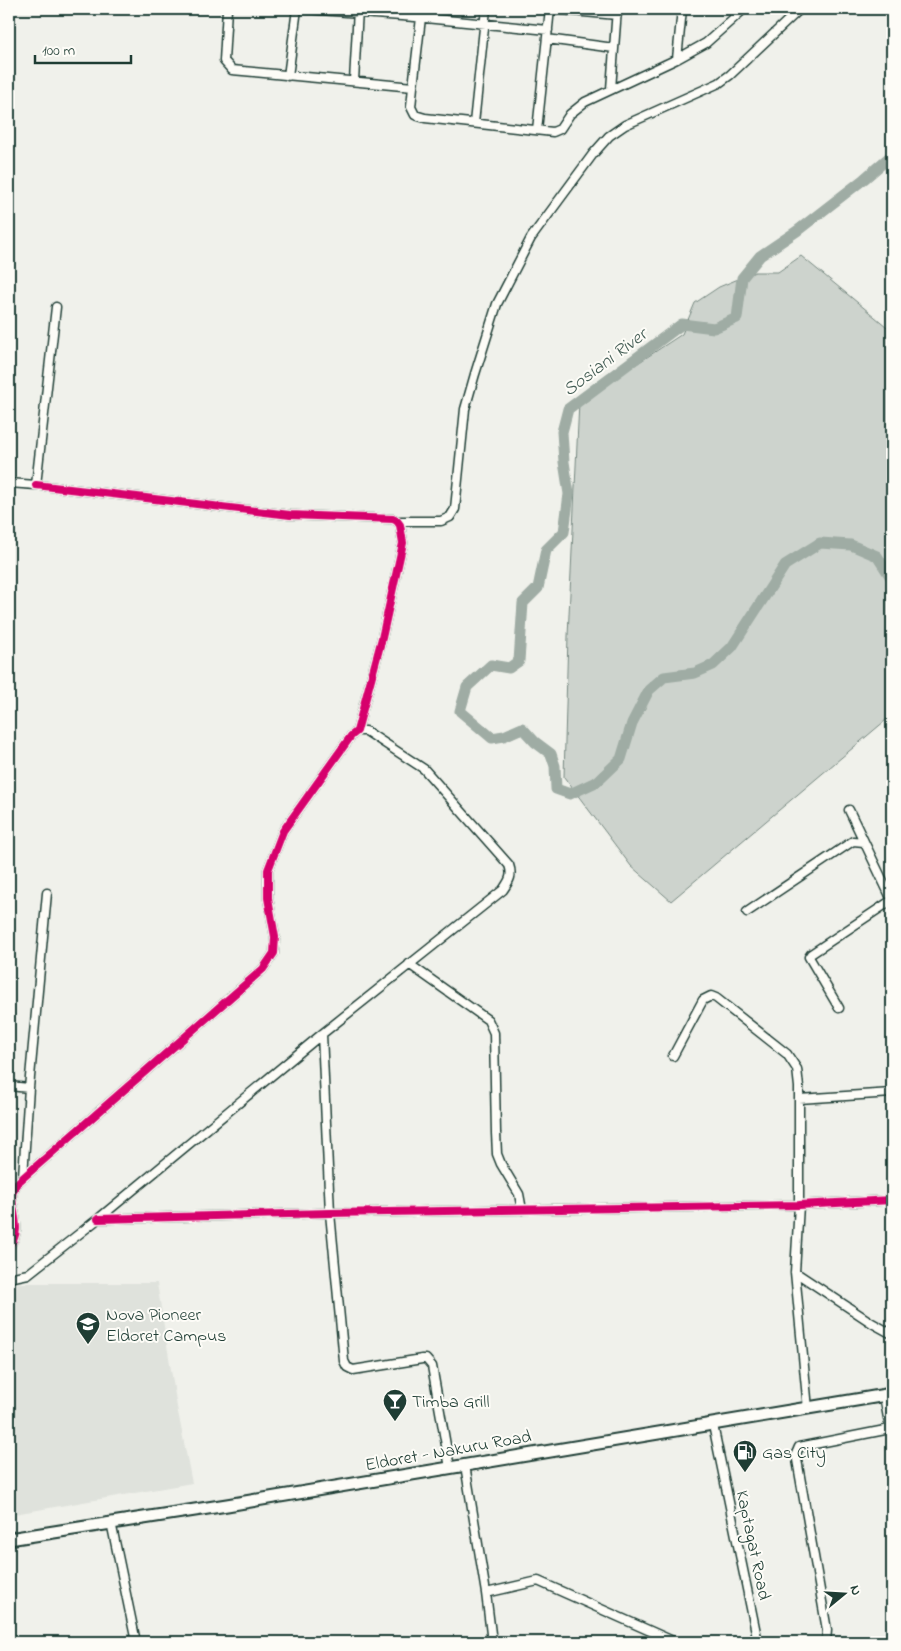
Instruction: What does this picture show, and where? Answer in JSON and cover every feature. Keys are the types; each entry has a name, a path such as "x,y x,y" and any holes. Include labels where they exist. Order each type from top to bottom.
{"highway":[{"name":"Eldoret - Nakuru Road","path":"9,1539 888,1395"}],"street":[{"path":"228,9 224,61 232,70 413,87"},
{"path":"288,76 298,9"},
{"path":"306,9 358,11 548,30"},
{"path":"422,9 411,107 415,115 425,118 553,132 560,129 570,114 585,102 677,59 706,43 744,9"},
{"path":"474,123 486,9"},
{"path":"537,130 550,9 617,12 611,89"},
{"path":"677,59 682,9"},
{"path":"9,483 290,515 393,519 397,521 441,521 450,516 455,509 466,409 482,348 498,304 531,238 593,154 609,136 625,125 719,83 730,76 800,9"},
{"path":"354,81 358,11"},
{"path":"547,39 614,48"},
{"path":"36,486 56,307"},
{"path":"9,1246 15,1236 16,1228 11,1197 17,1183 23,1176 270,961 274,953 275,937 268,898 268,870 283,831 351,736 357,731 382,638 403,543 402,529 397,521"},
{"path":"9,1278 28,1274 98,1219 322,1034 503,890 510,881 511,870 502,857 424,769 366,731 357,731"},
{"path":"839,1008 809,957 892,900 849,810"},
{"path":"746,912 853,841 864,842"},
{"path":"23,1176 47,893"},
{"path":"409,964 481,1015 492,1027 494,1033 498,1154 501,1164 519,1194 522,1210"},
{"path":"673,1056 704,1000 711,996 787,1054 797,1069 799,1099 799,1205 795,1272 808,1408"},
{"path":"322,1034 330,1213 344,1361 347,1367 353,1370 422,1359 428,1361 432,1366 450,1468"},
{"path":"9,1086 29,1088"},
{"path":"799,1099 892,1093"},
{"path":"98,1219 799,1205 892,1200"},
{"path":"795,1272 872,1323 892,1334"},
{"path":"826,1642 827,1630 796,1454 799,1447 890,1429 888,1395"},
{"name":"Kaptagat Road","path":"713,1425 758,1642"},
{"path":"465,1465 492,1642"},
{"path":"111,1522 136,1642"},
{"path":"486,1593 538,1581 675,1642"}],"shaded area":[{"path":"801,256 892,331 892,715 671,901 631,866 564,777 568,636 579,402 682,334 695,303 719,287 755,272 778,272"},
{"name":"Nova Pioneer Eldoret Campus","path":"9,1283 157,1283 177,1407 192,1483 9,1515"}],"waterway":[{"name":"Sosiani River","path":"892,155 797,231 760,256 742,278 737,318 714,328 682,324 568,409 562,432 569,494 564,532 546,550 538,588 523,603 519,661 509,668 491,665 467,687 460,711 492,738 504,736 522,728 535,742 551,754 555,766 556,789 570,794 598,781 621,759 632,723 649,690 664,677 695,673 713,665 732,647 785,565 820,543 851,545 877,556 892,579"},
{"name":"Sosiani River","path":"886,570 892,570"}],"cycle path":[{"path":"9,1246 16,1229 12,1196 17,1183 263,969 274,953 275,937 268,898 268,870 283,831 351,736 357,731 382,638 403,543 400,525 393,519 290,515 36,485"},
{"path":"98,1219 799,1205 892,1200"}],"place":[{"name":"Nova Pioneer Eldoret Campus","path":"88,1345"},
{"name":"Timba Grill","path":"395,1422"},
{"name":"Gas City","path":"745,1473"}]}
